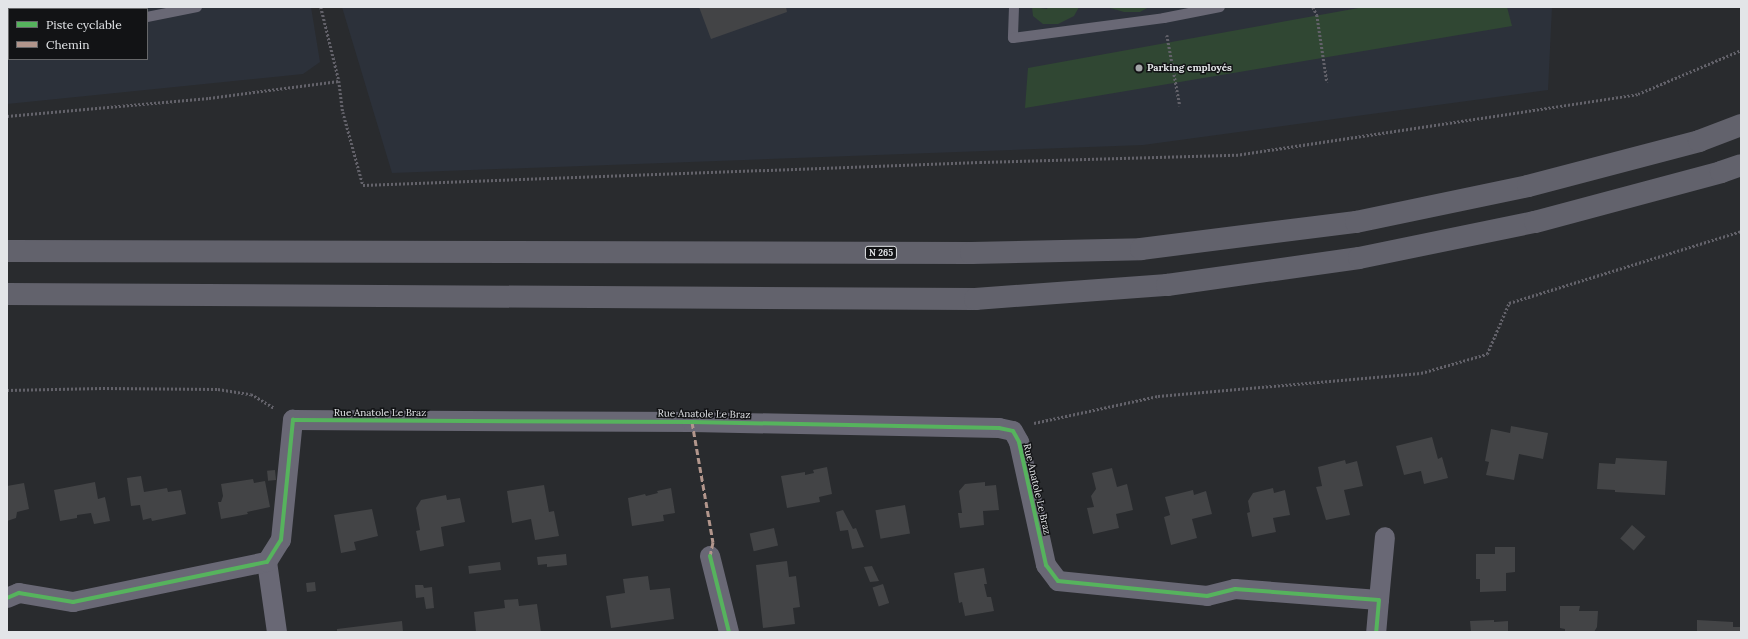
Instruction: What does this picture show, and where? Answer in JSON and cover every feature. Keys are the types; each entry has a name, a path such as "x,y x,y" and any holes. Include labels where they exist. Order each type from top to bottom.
{"highway":[{"name":"N 265","path":"7,251 971,253 1141,249 1356,222 1528,186 1699,141 1741,125"},
{"path":"7,294 975,298 1167,285 1359,258 1535,222 1721,172 1741,164"}],"street":[{"name":"Rue Anatole Le Braz","path":"293,420 700,422 999,428 1013,431 1019,442 1046,565 1058,581 1207,596 1235,589 1379,600"},
{"path":"277,632 267,562 281,540 293,420"},
{"path":"1376,632 1384,537"},
{"path":"710,556 729,632"},
{"path":"7,598 19,594 73,602 267,562"}],"lane":[{"path":"148,17 197,7"},
{"path":"1014,7 1013,38 1164,18 1220,7"}],"path":[{"path":"321,7 339,81 344,112 363,185 972,162 1236,155 1638,94 1741,50"},
{"path":"1313,7 1317,15 1327,82"},
{"path":"1164,18 1180,106"},
{"path":"7,116 208,98 339,81"},
{"path":"1013,431 1028,425 1158,396 1421,373 1487,354 1509,303 1741,231"},
{"path":"7,390 103,388 218,389 251,394 293,420"}],"shaded area":[{"path":"7,7 311,7 320,62 303,74 7,104"},
{"path":"342,7 1552,7 1548,90 1143,145 392,173"}],"green space":[{"path":"1032,7 1047,9 1048,7 1079,7 1074,16 1058,24 1043,24 1033,16"},
{"path":"1107,7 1149,7 1140,12 1124,12"},
{"path":"1364,7 1507,7 1512,26 1025,108 1028,68"}],"building":[{"path":"699,7 786,7 787,12 711,39"},
{"path":"1511,426 1548,433 1543,459 1519,454 1514,480 1486,475 1489,462 1485,461 1491,429 1510,433"},
{"path":"1432,437 1438,459 1442,457 1448,478 1424,484 1421,471 1404,475 1396,446"},
{"path":"1616,458 1667,461 1665,495 1615,492 1615,490 1597,489 1599,463 1615,464"},
{"path":"1345,460 1346,464 1357,461 1363,486 1344,490 1350,515 1326,520 1316,487 1322,486 1318,467"},
{"path":"827,467 832,494 819,497 820,502 787,508 781,476 805,472 805,475 814,473 813,470"},
{"path":"1112,468 1117,487 1127,484 1133,510 1116,514 1119,528 1093,534 1087,508 1094,507 1091,496 1096,489 1092,473"},
{"path":"275,470 276,480 268,481 267,471"},
{"path":"141,476 144,492 167,488 168,492 181,490 186,514 152,521 151,518 143,520 140,505 131,506 127,478"},
{"path":"253,479 254,483 265,481 270,507 247,512 248,514 221,519 218,502 221,502 223,496 221,484"},
{"path":"95,482 98,499 105,497 110,521 94,524 91,513 77,515 77,518 60,521 54,490"},
{"path":"985,482 985,486 996,485 999,510 983,511 984,525 960,528 958,513 962,513 959,491 965,484"},
{"path":"24,483 29,509 17,512 16,518 7,521 7,486"},
{"path":"544,485 549,512 554,511 559,536 535,540 531,519 512,523 507,491"},
{"path":"671,488 675,513 663,515 664,521 632,526 628,498 645,494 646,496 658,493 657,491"},
{"path":"1273,488 1274,493 1285,490 1290,515 1273,518 1276,532 1252,537 1247,513 1250,512 1248,501 1253,493"},
{"path":"1193,490 1194,495 1206,491 1212,514 1192,519 1197,538 1171,545 1164,517 1170,515 1165,497"},
{"path":"446,495 447,500 460,498 465,522 441,527 444,546 420,551 416,531 420,530 416,508 421,500"},
{"path":"905,505 910,534 880,539 875,510"},
{"path":"372,509 378,536 354,542 356,550 341,553 334,515"},
{"path":"843,510 853,529 856,528 864,547 852,549 848,530 840,531 836,512"},
{"path":"1632,525 1646,537 1634,550 1620,539"},
{"path":"774,528 778,546 754,551 750,534"},
{"path":"1495,547 1515,547 1515,572 1506,573 1506,591 1480,592 1480,579 1476,579 1476,554 1495,554"},
{"path":"566,554 567,565 547,567 547,564 538,565 537,557"},
{"path":"787,561 789,577 796,576 800,607 793,608 795,624 763,628 756,565"},
{"path":"500,562 501,570 469,574 468,566"},
{"path":"872,566 879,581 870,582 864,567"},
{"path":"984,568 987,584 984,584 987,597 991,597 994,611 965,616 962,602 959,603 954,573"},
{"path":"648,576 650,590 670,588 674,619 611,628 606,596 625,593 623,579"},
{"path":"315,582 316,591 307,592 306,583"},
{"path":"883,584 889,603 879,606 873,587"},
{"path":"415,585 423,585 424,588 432,587 434,608 426,609 424,597 416,598"},
{"path":"518,599 519,606 537,604 541,632 476,632 474,612 505,608 504,600"},
{"path":"1560,606 1580,606 1579,611 1598,611 1597,627 1594,632 1565,632 1565,629 1560,628"},
{"path":"1494,620 1494,622 1508,621 1508,632 1471,632 1470,621"},
{"path":"1697,620 1733,622 1733,627 1741,627 1741,632 1697,632"},
{"path":"402,621 403,632 337,632 337,629"}],"marked path":[{"path":"692,422 713,542 710,556"}],"cycle path":[{"path":"7,598 19,593 73,602 267,562 281,540 293,420 692,422 999,428 1013,431 1019,442 1046,565 1058,581 1207,596 1235,589 1379,600 1376,632"},
{"path":"710,556 729,632"}],"place":[{"name":"Parking employés","path":"1139,68"}]}
